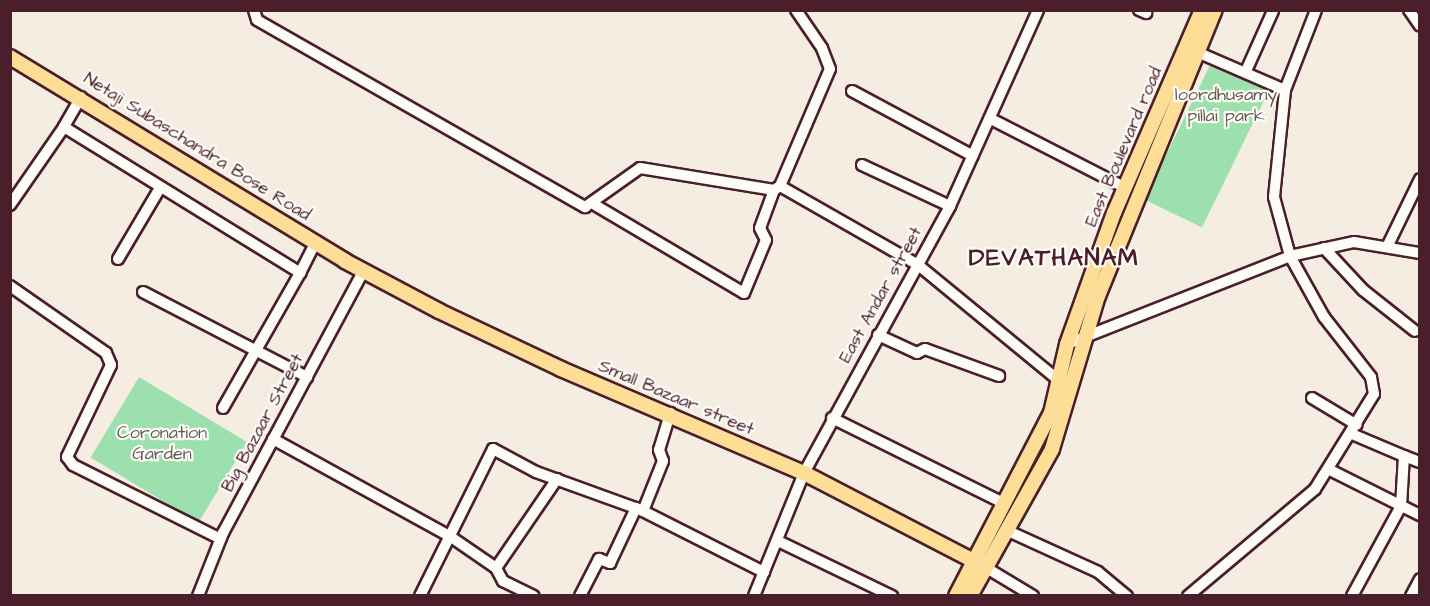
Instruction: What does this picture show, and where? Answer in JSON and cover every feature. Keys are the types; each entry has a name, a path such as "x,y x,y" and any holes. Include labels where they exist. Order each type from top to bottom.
{"main road":[{"name":"East Boulevard road","path":"956,596 980,564 1005,504 1051,413 1067,344 1126,188 1202,10"},
{"path":"970,596 980,564 1006,530 1052,449 1084,336 1215,10"},
{"name":"Netaji Subaschandra Bose Road","path":"10,57 81,97 364,270"},
{"name":"Small Bazaar street","path":"364,270 561,369 670,413 804,473 980,564"}],"street":[{"path":"254,10 257,20 585,207 595,205 640,168 777,188 917,264 1058,380"},
{"path":"595,205 744,293 766,240 760,228 830,69 822,48 796,10"},
{"path":"1188,596 1315,489 1330,470 1372,400 1372,380 1324,317 1290,256 1273,186 1285,90 1316,10"},
{"path":"1409,10 1419,26"},
{"path":"1246,71 1273,11"},
{"name":"East Andar street","path":"754,596 778,542 804,473 832,418 950,206 991,119 1034,12"},
{"path":"1197,52 1246,71 1285,90"},
{"path":"852,91 973,156"},
{"path":"10,205 64,127 81,97"},
{"path":"991,119 1126,188"},
{"path":"64,127 300,273"},
{"path":"862,165 950,206"},
{"path":"1388,245 1419,179"},
{"path":"118,259 160,188"},
{"path":"223,408 316,242"},
{"path":"1067,344 1290,256 1354,242 1388,245 1419,253"},
{"path":"1324,248 1363,290 1415,331"},
{"name":"Big Bazaar Street","path":"198,596 221,539 364,270"},
{"path":"10,286 106,353 111,364 67,457 73,465 221,539"},
{"path":"143,292 307,377"},
{"path":"878,335 917,353 925,349 999,376"},
{"path":"1312,398 1354,430 1419,462"},
{"path":"580,596 599,559 610,563 640,510 663,461 659,450 670,413"},
{"path":"832,418 1005,504"},
{"path":"273,439 451,537 496,568 503,581 534,596"},
{"path":"420,596 451,537 490,450 557,479 640,510 764,572"},
{"path":"1352,596 1401,506 1404,456"},
{"path":"1330,470 1419,515"},
{"path":"496,568 557,479"},
{"path":"1006,530 1098,572 1127,596"},
{"path":"778,542 891,596"},
{"path":"980,564 1033,596"},
{"path":"1411,596 1419,579"}],"green space":[{"name":"loordhusamy pillai park","path":"1212,61 1270,89 1202,227 1144,199"},
{"name":"Coronation Garden","path":"139,377 247,442 199,522 91,458"}],"district":[{"name":"DEVATHANAM","path":"1054,259"}]}
